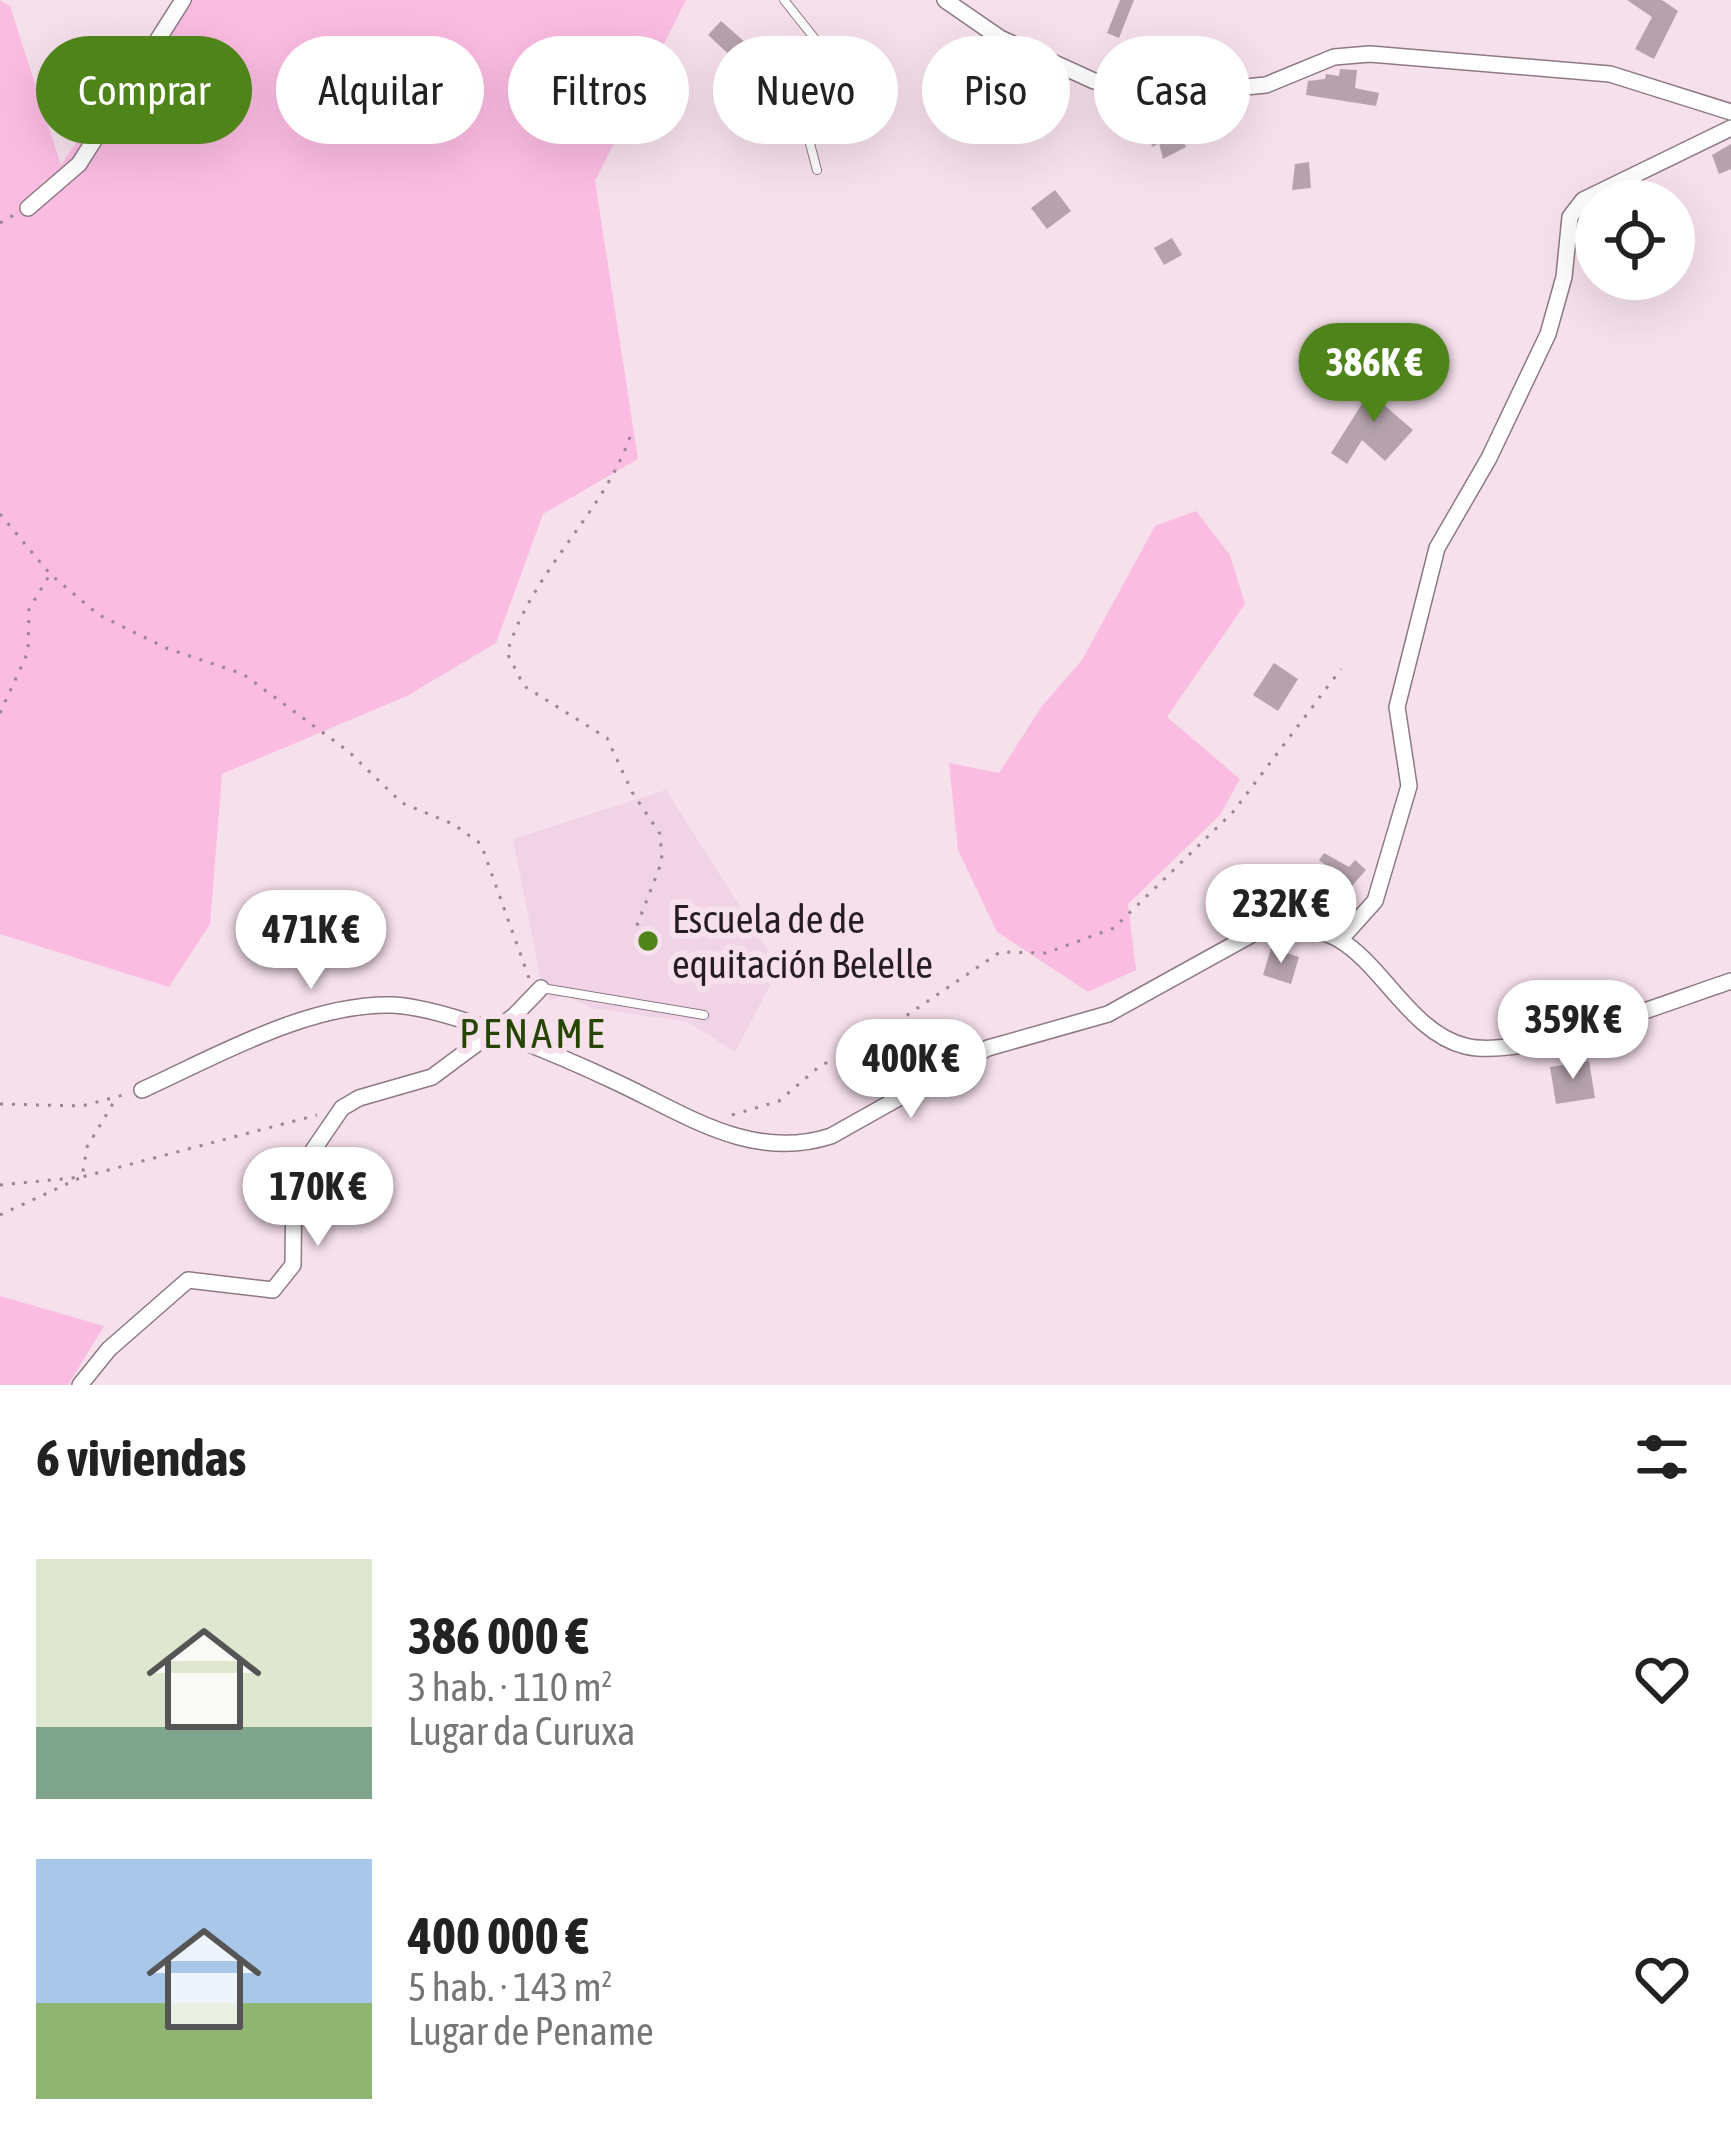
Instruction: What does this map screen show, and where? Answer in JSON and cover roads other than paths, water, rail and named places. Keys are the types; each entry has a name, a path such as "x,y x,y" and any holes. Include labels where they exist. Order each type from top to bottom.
{"street":[{"path":"28,208 79,164 183,0"},
{"path":"945,0 1000,38 1094,81 1204,91 1266,86 1334,57 1370,54 1610,74 1731,112"},
{"path":"1340,940 1376,901 1409,786 1397,707 1437,548 1489,458 1548,334 1564,277 1570,217 1583,200 1731,128"},
{"path":"142,1090 314,1017 356,1008 418,1010 611,1079 736,1140 807,1144 988,1048 1108,1014 1269,925 1299,926 1340,940 1431,1027 1465,1046 1526,1045 1731,982"},
{"path":"80,1385 109,1349 188,1280 272,1290 287,1278 292,1265 294,1178 342,1108 432,1077 537,993"}],"lane":[{"path":"784,0 823,49 831,75 809,140 817,170"},
{"path":"537,993 704,1015"}],"place":[{"name":"Escuela de de equitación Belelle","path":"648,941"}],"district":[{"name":"PENAME","path":"533,1033"}]}
